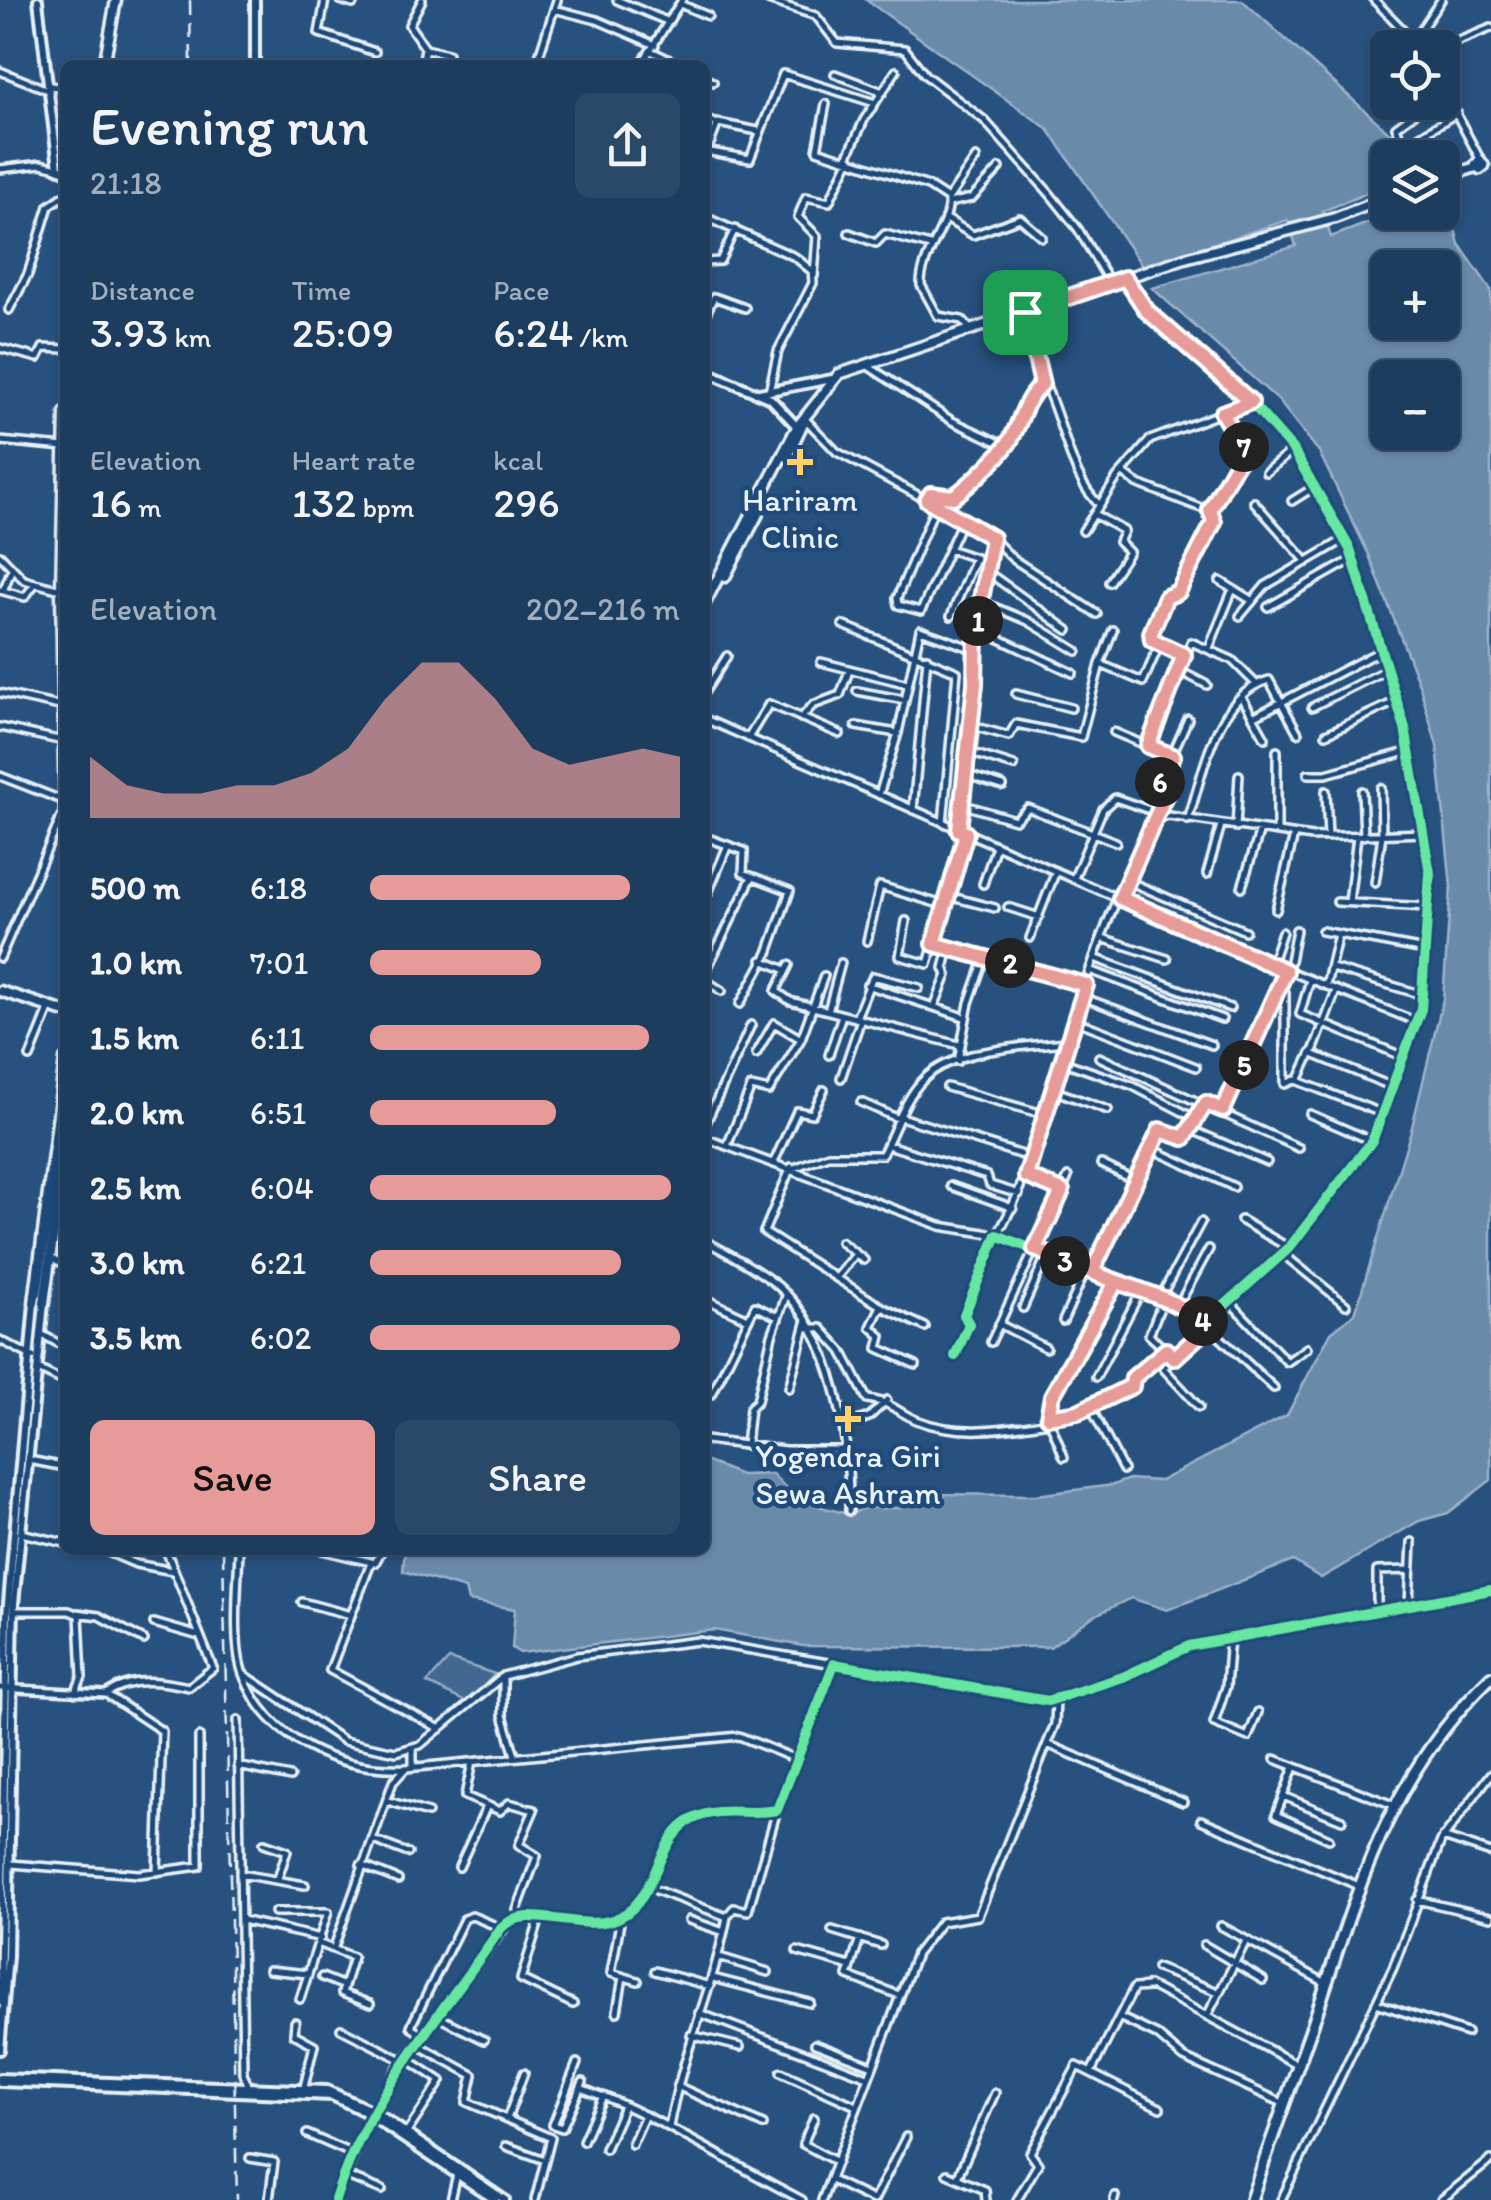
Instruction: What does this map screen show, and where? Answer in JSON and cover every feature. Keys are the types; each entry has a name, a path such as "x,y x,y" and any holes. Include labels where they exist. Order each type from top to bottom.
{"highway":[{"path":"1249,2200 1359,1886 1393,1805 1434,1738 1491,1677"}],"main road":[{"path":"38,0 60,163"},
{"path":"105,60 116,0"},
{"path":"255,0 255,60"},
{"path":"1460,171 1480,164 1491,176"},
{"path":"758,393 832,379 866,364 1125,278 1336,218 1370,204"},
{"path":"710,374 770,399 802,424"},
{"path":"710,594 802,424 832,379"},
{"path":"710,604 802,424"},
{"path":"0,991 60,1010"},
{"path":"0,2002 5,1842 4,1588 12,1558 60,1107"},
{"path":"7,1610 21,1533 41,1334 40,1283 60,1136"},
{"path":"39,1303 60,1187"},
{"path":"373,2114 404,2060 501,1928 519,1916 594,1924 621,1917 648,1887 673,1836 689,1820 715,1811 777,1810 834,1664 1056,1700 1123,1677 1170,1652 1230,1636 1491,1590"},
{"path":"0,2050 11,1864 5,1842"},
{"path":"0,2080 304,2087 336,2092 505,2200"},
{"path":"0,2080 332,2096 373,2114 495,2200"}],"street":[{"path":"325,0 319,33 375,52"},
{"path":"340,0 354,4"},
{"path":"422,0 409,25 425,48 448,54"},
{"path":"539,60 557,0"},
{"path":"617,0 669,22"},
{"path":"768,0 816,16 838,43 904,49 925,75 984,120 1050,194 1078,229 1110,283"},
{"path":"1421,30 1441,0"},
{"path":"1378,1 1409,30"},
{"path":"645,60 681,2 708,16"},
{"path":"554,9 597,20 672,60"},
{"path":"1460,40 1491,28"},
{"path":"423,60 425,48"},
{"path":"770,392 778,351 813,278 817,236 798,217 798,210 806,197 830,202 875,103 896,71"},
{"path":"0,72 60,88"},
{"path":"710,152 750,160 782,74 875,103"},
{"path":"835,74 883,92"},
{"path":"826,104 816,149 928,186 948,201 972,198 1000,168"},
{"path":"710,120 758,130"},
{"path":"1402,140 1396,126 1404,120"},
{"path":"1414,140 1446,120"},
{"path":"1460,120 1480,164"},
{"path":"710,141 717,124"},
{"path":"971,330 962,320 938,316 921,277 948,201 976,158"},
{"path":"0,168 41,164 60,170"},
{"path":"9,310 28,274 49,206 60,198"},
{"path":"710,218 803,262 813,278"},
{"path":"945,218 973,235 1020,218 1042,238"},
{"path":"710,262 720,261 735,229"},
{"path":"849,233 878,244 885,234 930,246"},
{"path":"710,1140 940,1226 997,1235 1209,1318 1289,1248 1372,1140 1394,1088 1423,995 1430,874 1410,750 1397,701 1354,559 1293,450 1251,402 1147,311 1125,278"},
{"path":"710,306 715,297 745,308"},
{"path":"1025,312 1043,381 1061,416 1082,491 1100,505"},
{"path":"0,348 37,358 44,348 60,350"},
{"path":"866,364 952,421 1003,446 1009,444 1024,406 1043,381"},
{"path":"1083,531 1122,472 1154,438 1251,402"},
{"path":"1210,511 1244,448 1222,413"},
{"path":"802,424 837,452 992,538 1014,560 1097,614"},
{"path":"0,441 60,447"},
{"path":"927,500 931,494 953,497 968,486 975,473 1003,455 1003,446"},
{"path":"1266,472 1293,450"},
{"path":"1122,472 1136,483 1210,511 1214,521 1178,592 1166,597 1151,633 1160,644 1184,655"},
{"path":"1292,501 1316,486"},
{"path":"1254,502 1306,562"},
{"path":"936,505 897,604 921,611 962,520"},
{"path":"1094,514 1124,531 1120,542 1129,552 1110,582"},
{"path":"906,921 901,957 928,964 962,832 976,628 992,538"},
{"path":"1240,616 1265,586 1345,539"},
{"path":"949,548 988,562"},
{"path":"0,555 34,584 60,590"},
{"path":"951,616 975,558"},
{"path":"1268,606 1354,559"},
{"path":"12,568 2,591 27,597 34,584"},
{"path":"986,571 1068,630"},
{"path":"1220,581 1252,600"},
{"path":"1209,648 1233,589"},
{"path":"980,601 1028,622 1076,651"},
{"path":"843,625 958,673 942,823"},
{"path":"880,795 898,733 912,653 922,628 976,650"},
{"path":"976,628 1073,673"},
{"path":"969,725 1009,736 1016,724 1081,737 1113,630"},
{"path":"1148,746 1191,642 1232,660 1257,685"},
{"path":"1100,664 1143,682 1160,644"},
{"path":"1253,716 1382,650"},
{"path":"710,683 727,656"},
{"path":"913,810 927,658"},
{"path":"821,662 908,684"},
{"path":"801,718 810,707 840,695 849,670"},
{"path":"1178,670 1207,685"},
{"path":"1312,707 1388,670"},
{"path":"1188,820 1223,720 1257,685 1269,680 1298,734"},
{"path":"857,691 905,700"},
{"path":"0,693 60,706"},
{"path":"1016,694 1071,708"},
{"path":"1242,697 1265,738"},
{"path":"1326,734 1397,701"},
{"path":"748,738 768,704 840,734"},
{"path":"955,1356 969,1325 964,1315 1026,1176 1050,1089 1086,985 1127,881 1158,816 1165,796 1157,788 1188,719"},
{"path":"710,721 1272,965 1415,1021"},
{"path":"856,726 898,733"},
{"path":"0,727 60,745"},
{"path":"1114,732 1173,756"},
{"path":"1277,750 1277,832"},
{"path":"1308,774 1330,773 1410,750"},
{"path":"966,751 1014,766"},
{"path":"964,774 1002,786"},
{"path":"1236,826 1239,775"},
{"path":"0,776 60,800"},
{"path":"1375,883 1382,834 1381,788"},
{"path":"1326,790 1328,837"},
{"path":"1349,902 1361,836 1362,791"},
{"path":"1074,878 1104,809 1115,798 1158,816 1294,834 1328,837 1424,833"},
{"path":"961,804 1015,820 1026,808 1116,842"},
{"path":"0,958 60,820"},
{"path":"1207,874 1221,825"},
{"path":"1242,887 1260,830"},
{"path":"1276,910 1294,834"},
{"path":"710,839 745,852 742,872 790,891 740,1004"},
{"path":"710,888 728,845"},
{"path":"983,884 996,846"},
{"path":"1030,938 1056,870"},
{"path":"710,966 752,876"},
{"path":"1127,881 1245,930"},
{"path":"867,941 880,886 946,906"},
{"path":"948,896 995,908"},
{"path":"1338,902 1428,906"},
{"path":"1008,908 1039,916"},
{"path":"1223,1110 1287,971 1296,930"},
{"path":"1322,930 1425,950"},
{"path":"1272,965 1282,932"},
{"path":"1326,986 1338,934"},
{"path":"1105,939 1167,959"},
{"path":"934,944 983,960"},
{"path":"934,1008 947,975 944,968 949,949"},
{"path":"958,1062 966,1018 983,960 988,956 1086,985"},
{"path":"1097,959 1230,1008"},
{"path":"762,960 788,967 777,994 959,1045"},
{"path":"828,1011 841,963"},
{"path":"1332,968 1423,995"},
{"path":"1092,971 1222,1018"},
{"path":"727,1146 751,1087 770,1090 802,1039 824,976"},
{"path":"841,1078 868,985 875,976 918,988"},
{"path":"1310,980 1300,1013 1404,1056"},
{"path":"710,981 722,992"},
{"path":"868,985 966,1018"},
{"path":"1298,1081 1336,990"},
{"path":"1285,992 1285,1084 1298,1081 1384,1114"},
{"path":"1082,997 1212,1045"},
{"path":"30,1057 50,1007"},
{"path":"829,1055 842,1014"},
{"path":"1074,1020 1196,1066"},
{"path":"756,1054 774,1023 802,1039"},
{"path":"710,1113 751,1025"},
{"path":"925,1327 881,1306 764,1232 792,1168 828,1155 878,1156 925,1078 978,1052 1066,1042"},
{"path":"1311,1053 1394,1088"},
{"path":"1099,1057 1223,1110 1299,1148"},
{"path":"1060,1061 1104,1075 1196,1120"},
{"path":"1104,1075 1110,1061"},
{"path":"947,1088 1043,1114"},
{"path":"1050,1089 1108,1110"},
{"path":"774,1162 797,1111 812,1114 824,1090"},
{"path":"860,1102 1032,1158"},
{"path":"1063,1321 1160,1130 1183,1138 1206,1103"},
{"path":"1310,1114 1372,1140"},
{"path":"1190,1128 1267,1162"},
{"path":"888,1144 987,1176 990,1185 1019,1194"},
{"path":"1152,1148 1234,1187"},
{"path":"1101,1164 1136,1181"},
{"path":"1026,1176 1062,1191"},
{"path":"991,1342 1068,1177"},
{"path":"951,1186 1013,1208"},
{"path":"1242,1220 1289,1248"},
{"path":"1174,1358 1148,1335 1200,1222"},
{"path":"841,1242 864,1260"},
{"path":"710,1244 786,1295 807,1326 833,1382 843,1426 849,1511"},
{"path":"1178,1306 1210,1249"},
{"path":"837,1277 856,1254"},
{"path":"1024,1308 1048,1254"},
{"path":"1283,1254 1346,1305"},
{"path":"50,1258 60,1262"},
{"path":"1064,1457 1048,1420 1052,1396 1116,1282"},
{"path":"1096,1377 1141,1291"},
{"path":"746,1445 750,1408 757,1401 786,1295"},
{"path":"710,1301 748,1320"},
{"path":"1230,1302 1288,1363 1307,1348"},
{"path":"710,1394 756,1305 778,1317"},
{"path":"881,1306 870,1327 881,1336 878,1348 916,1366"},
{"path":"1195,1314 1274,1388"},
{"path":"999,1324 1046,1348"},
{"path":"807,1326 821,1328 839,1347 867,1399 887,1400 914,1419 991,1432 1090,1406 1132,1386 1133,1378 1166,1350"},
{"path":"789,1388 807,1326"},
{"path":"1199,1407 1163,1369 1208,1327"},
{"path":"41,1334 60,1344"},
{"path":"0,1355 3,1342 32,1356"},
{"path":"38,1369 60,1380"},
{"path":"843,1426 870,1417 887,1400"},
{"path":"1090,1406 1123,1470"},
{"path":"710,1441 844,1450"},
{"path":"29,1460 60,1466"},
{"path":"21,1533 60,1542"},
{"path":"1409,1605 1412,1542"},
{"path":"114,1555 173,1571"},
{"path":"6,1688 106,1694 129,1683 165,1680 188,1686 214,1666 168,1555"},
{"path":"240,1555 242,1674 273,1720 315,1752 366,1768 410,1768 739,1736 796,1759"},
{"path":"341,1555 372,1563 378,1562 380,1555"},
{"path":"0,1556 12,1558"},
{"path":"372,1563 330,1670 440,1729"},
{"path":"1377,1611 1377,1571 1411,1570"},
{"path":"302,1602 351,1614"},
{"path":"7,1610 99,1616 144,1640"},
{"path":"75,1693 82,1667 77,1613"},
{"path":"154,1624 199,1636"},
{"path":"1230,1636 1226,1687 1214,1724 1249,1736 1258,1712"},
{"path":"242,1674 344,1741 388,1752 413,1748 503,1676 577,1656 698,1641 834,1664"},
{"path":"503,1676 502,1715 515,1756"},
{"path":"106,1694 163,1732 157,1872"},
{"path":"822,2200 870,2065 916,1954 941,1922 978,1916 1057,1717 1056,1700"},
{"path":"238,1720 242,2073 247,2085"},
{"path":"11,1864 157,1872 200,1864 199,1738"},
{"path":"1047,1744 1183,1802"},
{"path":"334,1947 393,1782 410,1768 413,1748"},
{"path":"1275,1758 1393,1805"},
{"path":"472,1762 465,1795 503,1811 510,1803 534,1810 519,1845 537,1856 517,1910 519,1916"},
{"path":"238,1766 290,1777"},
{"path":"1294,1767 1277,1816 1329,1839"},
{"path":"1281,2200 1376,2003 1443,1837 1491,1774"},
{"path":"1283,1796 1342,1820"},
{"path":"388,1800 428,1813"},
{"path":"459,1867 488,1806"},
{"path":"670,2127 677,2086 713,1978 727,1916 734,1908 748,1911 777,1810"},
{"path":"1201,1820 1359,1886"},
{"path":"1443,1837 1491,1853"},
{"path":"373,1840 408,1852"},
{"path":"264,1842 287,1851 278,1878"},
{"path":"362,1865 398,1880"},
{"path":"240,1874 305,1885"},
{"path":"648,1887 727,1916"},
{"path":"1417,1900 1491,1917"},
{"path":"275,1912 326,1910 300,1999"},
{"path":"501,1928 472,1916 464,1920 411,2026 419,2040 472,2074 467,2102 551,2140"},
{"path":"621,1917 610,1972 638,1980"},
{"path":"540,1918 521,1979 573,2004"},
{"path":"242,1920 319,1940 353,1959 345,1995 370,2004"},
{"path":"689,1920 724,1932"},
{"path":"1221,1926 1326,1983"},
{"path":"832,1930 882,1946"},
{"path":"860,1938 849,1977 898,1995"},
{"path":"1208,2014 1246,1941"},
{"path":"1204,1944 1263,1980"},
{"path":"798,1950 850,1966"},
{"path":"719,1957 768,1972"},
{"path":"1157,1968 1219,1993"},
{"path":"269,1970 308,1974"},
{"path":"656,1971 710,1986"},
{"path":"616,2012 623,1977"},
{"path":"322,1978 344,1986"},
{"path":"713,1978 810,2003"},
{"path":"1091,2072 1134,1988 1149,1986 1298,2065"},
{"path":"1376,2003 1467,2033"},
{"path":"699,2013 866,2076"},
{"path":"438,2016 484,2040"},
{"path":"1119,2017 1157,2034 1184,2058 1284,2104"},
{"path":"295,2022 293,2033 314,2045 304,2087"},
{"path":"341,2030 441,2081 406,2134"},
{"path":"691,2035 740,2046"},
{"path":"815,2044 870,2065"},
{"path":"557,2127 552,2121 578,2063"},
{"path":"1018,2200 1038,2163 1030,2152 1075,2068 1091,2072 1160,2108"},
{"path":"782,2072 856,2106"},
{"path":"507,2119 524,2074"},
{"path":"557,2127 563,2126 582,2084 670,2127 682,2138 802,2200"},
{"path":"677,2086 762,2125"},
{"path":"957,2178 995,2093"},
{"path":"583,2140 601,2096"},
{"path":"605,2149 624,2105"},
{"path":"335,2199 373,2114"},
{"path":"632,2144 645,2114"},
{"path":"814,2118 803,2144 838,2162"},
{"path":"535,2200 557,2127"},
{"path":"307,2134 353,2154"},
{"path":"831,2180 874,2200 906,2137"},
{"path":"506,2146 545,2160"},
{"path":"250,2158 274,2163 269,2200"},
{"path":"1444,2199 1491,2160"},
{"path":"451,2200 457,2174"},
{"path":"948,2174 985,2190 986,2200"},
{"path":"344,2175 382,2190"}],"shaded area":[{"path":"866,0 1242,0 1370,115 1370,120 1375,120 1392,135 1394,140 1370,140 1370,192 1323,211 1331,237 1370,222 1370,230 1455,230 1459,244 1491,290 1491,1480 1448,1513 1419,1521 1321,1578 1293,1561 1167,1610 1131,1598 1092,1617 1050,1647 803,1646 714,1630 520,1653 512,1648 515,1609 468,1601 465,1589 403,1571 405,1555 710,1555 710,1463 741,1475 772,1474 799,1501 851,1515 863,1508 900,1508 921,1494 1036,1495 1113,1485 1129,1479 1160,1481 1287,1415 1331,1332 1355,1313 1412,1127 1443,999 1451,887 1437,746 1420,687 1369,555 1319,452 1278,400 1152,288 1296,246 1288,220 1143,267 1048,129"},
{"path":"449,1659 495,1674 468,1703 427,1683"}],"railway":[{"path":"190,0 191,60"},
{"path":"223,1555 237,2200"}],"cycle path":[{"path":"955,1356 969,1324 964,1315 997,1235 1195,1314 1215,1314 1289,1248 1372,1141 1421,1009 1430,873 1405,728 1350,549 1293,450 1242,392 1147,311 1125,278"},
{"path":"335,2200 349,2162 386,2091 501,1928 526,1917 589,1923 620,1917 643,1896 671,1839 693,1819 714,1813 777,1810 834,1664 1048,1701 1123,1677 1189,1646 1491,1590"}],"place":[{"name":"Hariram Clinic","path":"800,462"},
{"name":"Yogendra Giri Sewa Ashram","path":"848,1419"}],"route":[{"path":"1125,278 1130,291 1147,311 1251,402 1222,413 1244,450 1232,464 1232,476 1210,510 1214,522 1178,592 1166,597 1151,633 1152,640 1184,655 1148,746 1173,756 1157,788 1165,796 1158,818 1120,898 1286,971 1223,1110 1206,1103 1184,1138 1160,1130 1092,1272 1164,1299 1195,1314 1208,1327 1174,1358 1166,1350 1133,1378 1132,1386 1078,1412 1048,1417 1052,1396 1116,1282 1035,1249 1062,1191 1026,1176 1050,1089 1086,985 934,944 966,833 959,830 975,684 976,628 992,538 927,500 931,494 953,497 968,486 975,473 1003,455 1003,446 1010,442 1024,406 1042,384 1025,312 1125,278"}]}
